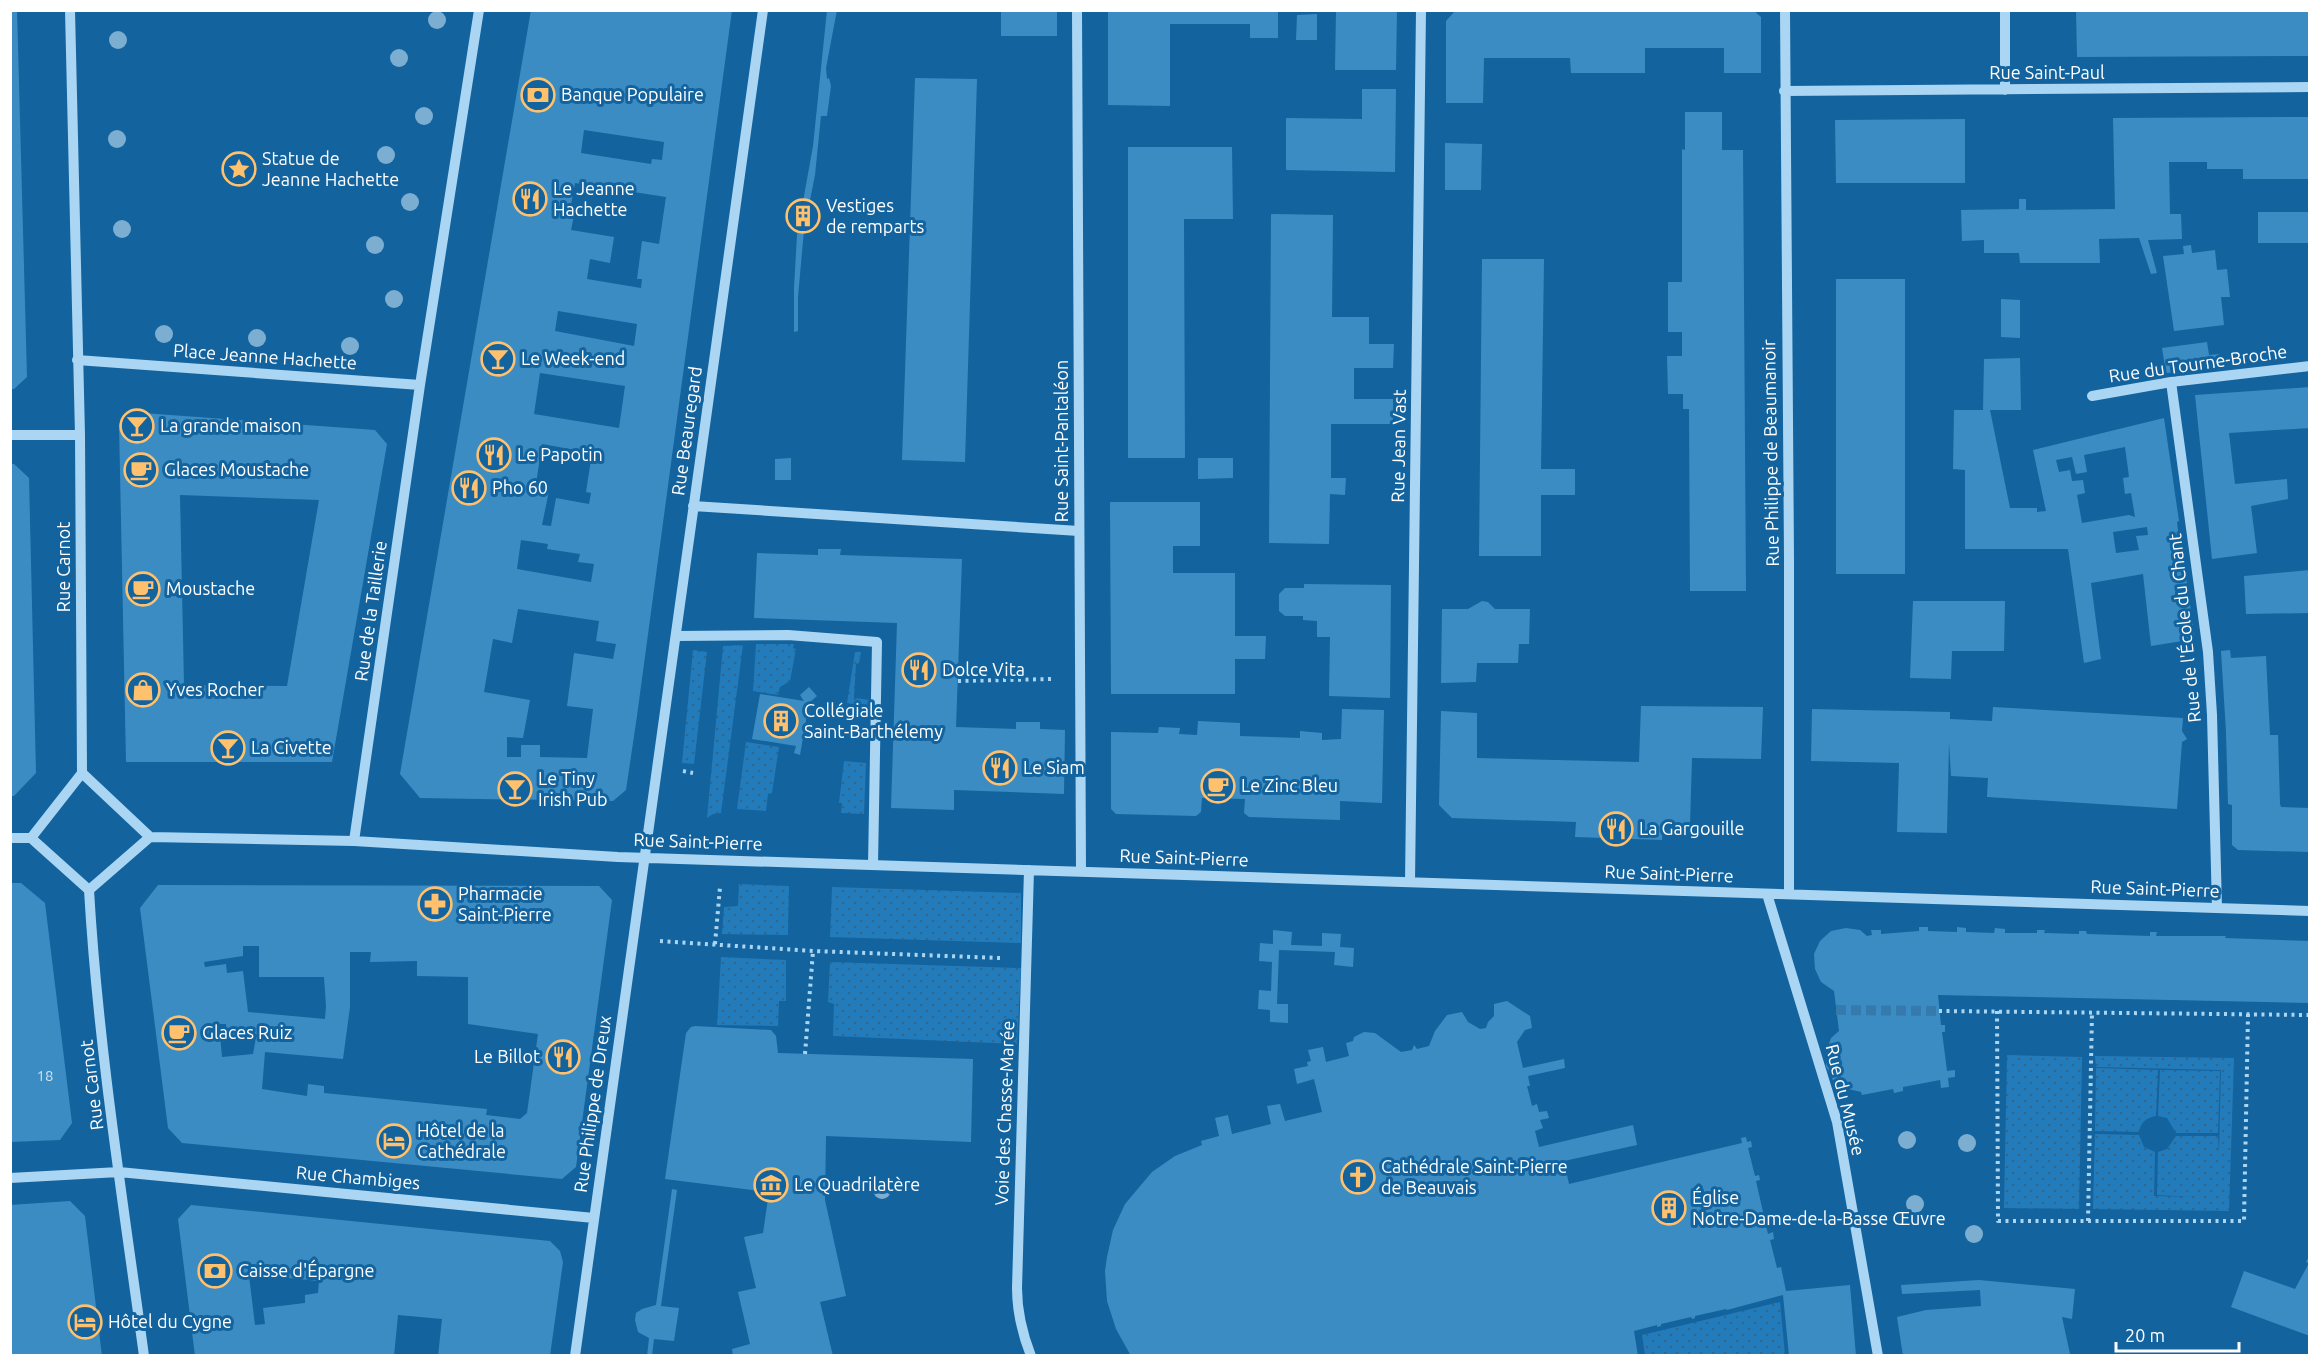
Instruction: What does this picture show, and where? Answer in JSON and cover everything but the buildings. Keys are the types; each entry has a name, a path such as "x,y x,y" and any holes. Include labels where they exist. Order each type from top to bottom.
{"street":[{"path":"70,10 77,360"},
{"path":"420,385 479,10"},
{"name":"Rue Beauregard","path":"645,857 762,10"},
{"name":"Rue Saint-Pantaléon","path":"1077,10 1082,871"},
{"name":"Rue Jean Vast","path":"1410,882 1420,10"},
{"name":"Rue Philippe de Beaumanoir","path":"1785,10 1789,894"},
{"path":"2005,10 2005,90"},
{"name":"Rue Saint-Paul","path":"1784,91 2310,87"},
{"name":"Place Jeanne Hachette","path":"77,360 420,385"},
{"name":"Rue Carnot","path":"77,360 80,435 82,773"},
{"name":"Rue du Tourne-Broche","path":"2092,396 2171,382 2310,366"},
{"name":"Rue de l'École du Chant","path":"2171,382 2208,652 2217,908"},
{"name":"Rue de la Taillerie","path":"354,841 420,385"},
{"path":"10,435 80,435"},
{"path":"693,506 1079,531"},
{"path":"676,636 788,635 877,642 873,865"},
{"path":"10,838 31,838 89,890 150,837 82,773 31,838"},
{"name":"Rue Saint-Pierre","path":"150,837 354,841 645,857 873,865 2310,911"},
{"name":"Rue Philippe de Dreux","path":"575,1356 645,857"},
{"name":"Voie des Chasse-Marée","path":"1029,870 1017,1309 1030,1356"},
{"name":"Rue Carnot","path":"89,890 93,957 144,1356"},
{"name":"Rue du Musée","path":"1767,894 1837,1122 1878,1356"},
{"name":"Rue Chambiges","path":"10,1178 119,1172 594,1218"}],"path":[{"path":"958,681 1081,679"},
{"path":"715,944 722,859"},
{"path":"632,939 813,951 1027,959"},
{"path":"804,1054 813,951"},
{"path":"1940,1011 2310,1015"},
{"path":"1997,1011 1998,1221 2244,1221 2248,1014"},
{"path":"2088,1221 2092,1012"}],"shaded area":[{"path":"756,644 794,644 793,648 796,649 790,681 780,687 778,695 753,691"},
{"path":"743,645 721,813 707,818 723,646"},
{"path":"693,650 707,652 694,764 682,763"},
{"path":"855,652 861,652 859,663 856,664 854,698 871,700 871,707 847,703"},
{"path":"746,742 779,747 772,793 768,794 766,811 737,809"},
{"path":"844,761 866,763 864,814 841,813 842,803 839,803"},
{"path":"739,884 789,886 788,935 722,934 724,907 738,906"},
{"path":"832,887 1021,893 1021,943 830,937"},
{"path":"721,957 786,960 786,1001 779,1001 778,1026 717,1025"},
{"path":"830,962 1021,968 1017,1044 833,1036 834,1004 828,1002"},
{"path":"2007,1055 2082,1057 2079,1209 2004,1208"},
{"path":"2095,1056 2234,1058 2229,1211 2093,1209 2095,1134 2139,1135 2144,1147 2155,1152 2154,1196 2193,1197 2157,1195 2158,1152 2167,1149 2176,1136 2218,1136 2219,1153 2221,1070 2096,1067"},
{"path":"2096,1068 2158,1070 2156,1116 2144,1121 2139,1132 2095,1131"},
{"path":"2160,1070 2220,1071 2218,1133 2176,1133 2167,1118 2158,1116"},
{"path":"1780,1302 1785,1355 1645,1355 1642,1335"}],"tunnel":[{"path":"1836,1010 1939,1011"}],"place":[{"name":"Banque Populaire","path":"538,95"},
{"name":"Statue de Jeanne Hachette","path":"239,169"},
{"name":"Le Jeanne Hachette","path":"530,199"},
{"name":"Vestiges de remparts","path":"803,216"},
{"name":"Le Week-end","path":"498,359"},
{"name":"La grande maison","path":"137,426"},
{"name":"Le Papotin","path":"494,455"},
{"name":"Glaces Moustache","path":"141,470"},
{"name":"Pho 60","path":"469,488"},
{"name":"Moustache","path":"143,589"},
{"name":"Dolce Vita","path":"919,670"},
{"name":"Yves Rocher","path":"143,690"},
{"name":"Collégiale Saint-Barthélemy","path":"781,721"},
{"name":"La Civette","path":"228,748"},
{"name":"Le Siam","path":"1000,768"},
{"name":"Le Zinc Bleu","path":"1218,786"},
{"name":"Le Tiny Irish Pub","path":"515,789"},
{"name":"La Gargouille","path":"1616,829"},
{"name":"Pharmacie Saint-Pierre","path":"435,904"},
{"name":"Glaces Ruiz","path":"179,1033"},
{"name":"Le Billot","path":"563,1057"},
{"name":"Hôtel de la Cathédrale","path":"394,1141"},
{"name":"Cathédrale Saint-Pierre de Beauvais","path":"1358,1177"},
{"name":"Le Quadrilatère","path":"771,1185"},
{"name":"Église Notre-Dame-de-la-Basse Œuvre","path":"1669,1208"},
{"name":"Caisse d'Épargne","path":"215,1271"},
{"name":"Hôtel du Cygne","path":"85,1322"}]}
